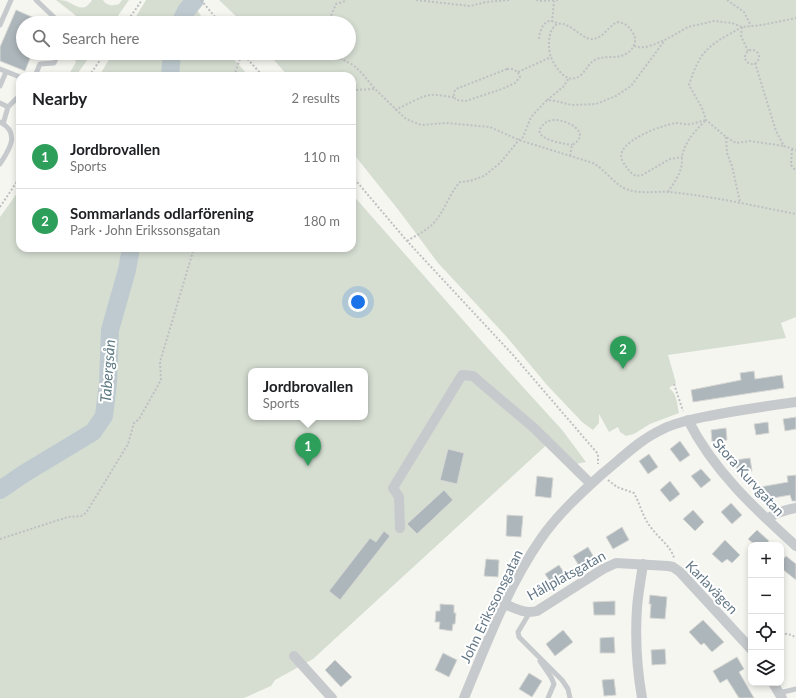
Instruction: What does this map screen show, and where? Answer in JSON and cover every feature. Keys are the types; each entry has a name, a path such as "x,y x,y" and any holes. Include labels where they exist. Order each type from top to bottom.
{"street":[{"path":"400,528 399,497 393,488 462,376 473,376 482,383 534,428 591,484"},
{"name":"John Erikssonsgatan","path":"464,698 518,576 540,539 562,512 602,474 633,447 663,429 688,420 796,402"},
{"name":"Stora Kurvgatan","path":"688,420 698,440 727,477 767,520 796,546"},
{"path":"767,520 776,513 796,508"},
{"name":"Hållplatsgatan","path":"505,604 524,612 537,611 608,566 616,563 643,564"},
{"path":"642,698 636,626 643,564"},
{"name":"Karlavägen","path":"643,564 673,567 680,572 748,647"},
{"path":"294,656 332,698"},
{"path":"775,686 780,695"}],"lane":[{"path":"0,25 11,0"},
{"path":"36,0 53,16"},
{"path":"37,72 40,64 54,64 56,60"},
{"path":"0,69 16,76"},
{"path":"0,86 6,72"},
{"path":"0,164 11,146 12,139 8,128 1,123 8,107 16,99"},
{"path":"0,103 8,107"},
{"path":"530,612 518,632 519,637 562,680 568,689 570,698"},
{"path":"536,654 554,684 552,692 548,698"},
{"path":"780,695 796,689"}],"path":[{"path":"131,16 142,0"},
{"path":"201,0 214,16"},
{"path":"331,16 336,4 347,0"},
{"path":"416,0 470,6 486,2 509,0"},
{"path":"536,0 559,0"},
{"path":"552,22 554,0"},
{"path":"727,0 744,12 751,26"},
{"path":"796,18 742,27 709,48 692,75 690,85 702,108 706,120 726,138 736,142 750,141 784,146 796,150"},
{"path":"634,46 639,48 644,47 665,40 688,27 714,21 732,23 742,27"},
{"path":"539,38 542,26 547,22 570,26 589,40 600,38 610,26 617,22 623,22 629,27 634,35 636,43 629,52 620,56 596,59 590,63 582,74 576,78 569,78 558,71 551,57 549,46 550,37 553,28 558,24"},
{"path":"742,27 741,36 748,51 746,59 751,64 756,63"},
{"path":"546,101 551,100 572,105 596,104 616,96 631,86 665,40"},
{"path":"748,51 755,50 758,53 759,58 756,63 762,88 776,131 784,146"},
{"path":"518,72 551,57"},
{"path":"92,72 100,60"},
{"path":"235,72 240,60"},
{"path":"248,60 259,72"},
{"path":"342,60 353,66 365,77 374,89 395,110 406,119 421,125 446,123 490,127 519,140 593,163 601,167 622,187 630,191 668,192 740,203 796,214"},
{"path":"395,110 424,96 432,94 443,97 454,97 456,100 466,101 518,82 520,77 518,72 512,69 507,69 456,88 454,97"},
{"path":"407,241 424,231 438,218 450,195 460,182 470,181 484,176 500,164 523,137 535,111 554,93 564,87 569,78"},
{"path":"356,90 374,89"},
{"path":"570,156 572,145 576,142 580,132 577,128 570,123 554,120 547,122 539,130 540,135 546,139 572,145"},
{"path":"682,157 670,159 642,175 636,176 630,173 621,156 622,150 626,144 659,128 676,123 690,124 706,120"},
{"path":"668,192 680,172 684,149 691,136 706,120"},
{"path":"726,138 727,153 732,166 740,203"},
{"path":"792,149 791,165 796,171"},
{"path":"356,181 407,241 513,354 598,454"},
{"path":"0,207 16,184"},
{"path":"0,539 68,517 81,516 86,513 128,444 134,423 139,419 162,380 160,362 193,252"},
{"path":"674,384 688,420"},
{"path":"602,474 612,485 634,493 639,501 644,519 672,552 674,561 673,567"},
{"path":"784,634 792,635 796,638"}],"shaded area":[{"path":"56,0 66,1 82,8 86,7 92,0 103,0 108,4 113,5 119,4 122,0 129,0 118,16 75,15"},
{"path":"146,0 190,0 201,16 136,16"},
{"path":"219,0 796,0 796,317 781,323 786,338 668,355 676,383 669,388 674,393 679,413 650,424 634,434 626,436 620,432 618,427 609,432 599,414 599,423 593,430 582,422 547,385 505,335 438,263 356,157 356,72 285,72 274,60 356,60 356,16 236,16"},
{"path":"75,60 87,60 79,72 70,72 76,62"},
{"path":"109,60 234,60 245,72 101,72"},
{"path":"16,195 16,252 356,252 356,199 563,431 586,462 576,464 552,440 313,659 275,680 271,686 244,698 0,698 0,217"}],"building":[{"path":"16,10 30,16 16,16 16,60 29,60 25,71 0,61 0,47"},
{"path":"754,371 755,379 782,375 784,388 693,402 691,390 741,380 740,373"},
{"path":"796,417 796,429 785,431 783,419"},
{"path":"768,422 769,433 756,435 754,424"},
{"path":"726,428 727,440 712,442 711,430"},
{"path":"680,441 690,455 680,462 670,449"},
{"path":"448,449 464,453 457,484 440,480"},
{"path":"649,454 658,467 648,474 639,461"},
{"path":"750,458 752,471 737,473 735,460"},
{"path":"701,469 711,480 701,488 691,476"},
{"path":"796,475 796,501 792,501 790,495 762,500 760,487 788,482 787,476"},
{"path":"537,476 553,478 551,498 535,496"},
{"path":"670,481 680,494 670,502 660,490"},
{"path":"444,490 453,500 417,534 407,524"},
{"path":"731,503 742,515 732,524 721,512"},
{"path":"693,510 704,522 695,531 683,519"},
{"path":"507,515 523,516 521,537 506,536"},
{"path":"622,527 629,540 613,549 606,537"},
{"path":"757,530 769,541 752,542 748,539"},
{"path":"384,531 390,536 340,600 329,591 370,538 376,542"},
{"path":"725,540 740,555 732,563 727,559 722,563 712,554"},
{"path":"588,547 595,559 581,569 573,556"},
{"path":"786,556 796,564 796,580 784,570 784,558"},
{"path":"486,559 499,560 498,577 484,576"},
{"path":"559,565 567,577 553,586 545,574"},
{"path":"650,595 667,597 665,619 650,618"},
{"path":"615,601 615,615 594,615 593,602"},
{"path":"440,604 454,605 454,613 456,613 455,624 453,624 452,631 439,629 440,622 435,622 436,611 440,611"},
{"path":"703,620 724,642 712,652 704,643 701,645 689,632"},
{"path":"563,630 573,642 555,656 546,644"},
{"path":"614,637 615,653 600,653 600,638"},
{"path":"665,649 666,664 652,665 651,650"},
{"path":"443,653 457,660 449,677 435,670"},
{"path":"737,657 744,669 739,672 754,698 739,698 727,679 720,683 713,671"},
{"path":"335,660 352,677 341,687 325,670"},
{"path":"529,673 542,681 532,697 519,689"},
{"path":"614,679 616,695 604,696 602,680"}],"waterway":[{"name":"Tabergsån","path":"184,16 195,0"},
{"name":"Tabergsån","path":"170,72 171,60"},
{"name":"Tabergsån","path":"0,490 93,432 104,416 108,383 110,330 127,270 130,252"}],"place":[{"name":"Sommarlands odlarförening","path":"623,369"},
{"name":"Jordbrovallen","path":"308,466"}]}
